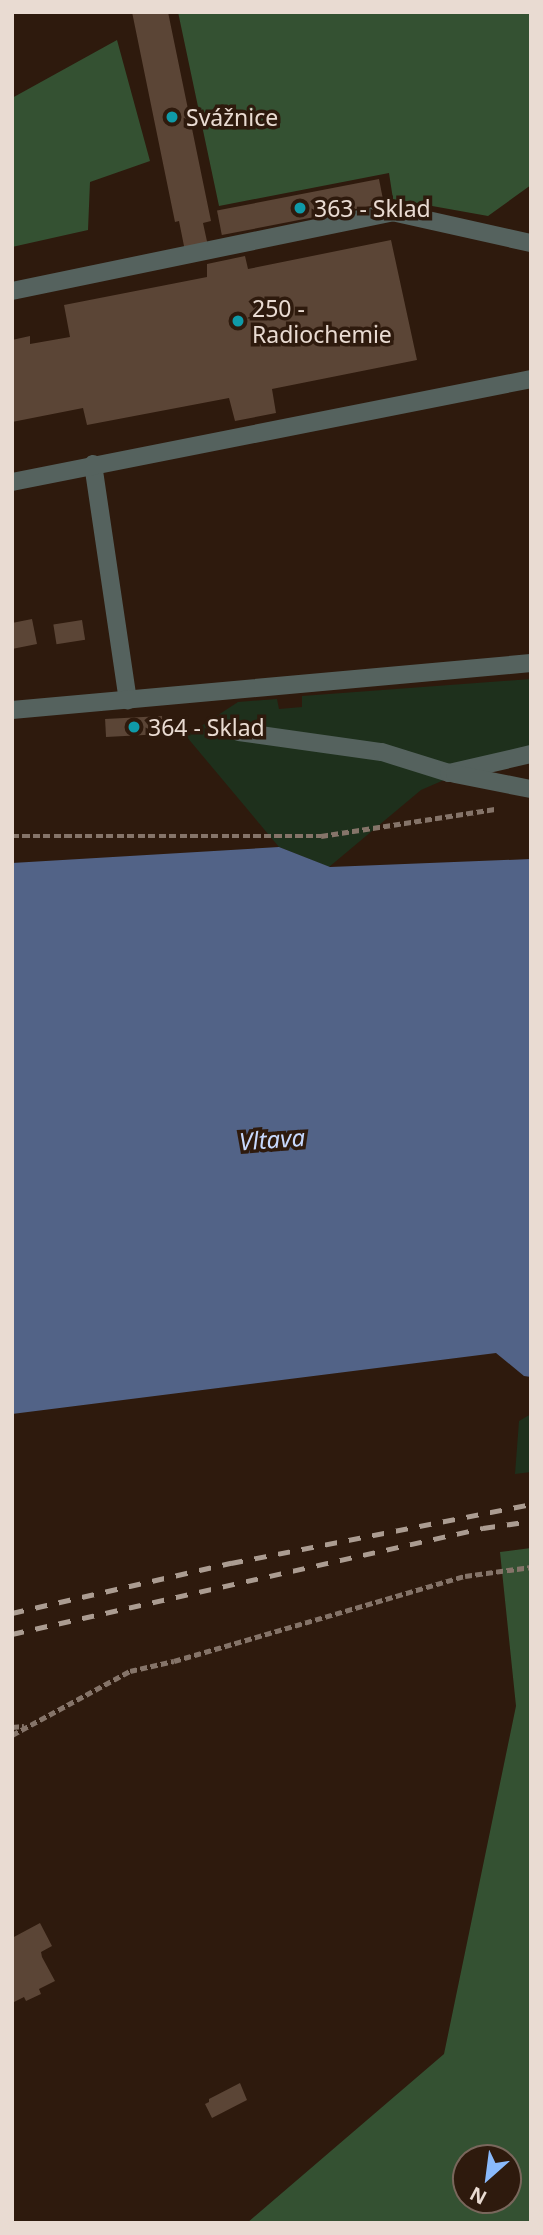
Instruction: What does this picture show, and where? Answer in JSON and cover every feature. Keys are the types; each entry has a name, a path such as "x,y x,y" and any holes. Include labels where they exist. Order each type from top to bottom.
{"street":[{"path":"12,291 392,212 531,243"},
{"path":"12,481 531,380"},
{"path":"93,464 128,701"},
{"path":"12,710 531,663"},
{"path":"239,732 382,752 449,773 531,789"},
{"path":"449,773 531,754"}],"path":[{"path":"12,836 321,835 505,807"},
{"path":"12,1735 130,1671 465,1576 531,1567"},
{"path":"12,1727 25,1726"}],"green space":[{"path":"178,12 531,12 531,185 488,216 393,199 389,173 219,206"},
{"path":"117,40 150,161 90,182 88,230 12,247 12,98"},
{"path":"531,679 531,754 511,751 421,790 329,867 279,847 186,736 238,702 277,699 279,709 302,707 302,696"},
{"path":"531,1414 531,1472 515,1474 519,1421"},
{"path":"531,1548 531,2223 247,2223 444,2054 516,1706 500,1552"}],"water":[{"name":"Vltava","path":"279,847 330,867 531,859 531,1377 524,1376 496,1353 12,1414 12,863"}],"building":[{"name":"Svážnice","path":"132,12 168,12 211,221 203,223 208,246 185,251 179,221 175,222"},
{"name":"363 - Sklad","path":"379,179 384,204 222,235 217,210"},
{"name":"250 - Radiochemie","path":"391,240 417,360 272,389 276,413 235,421 229,398 87,425 83,408 12,422 12,340 30,336 30,344 70,337 64,305 207,277 207,264 245,256 248,269"},
{"path":"32,619 37,644 12,649 12,623"},
{"path":"82,620 85,640 56,644 53,625"},
{"name":"364 - Sklad","path":"162,716 163,734 106,737 105,719"},
{"path":"40,1923 52,1946 41,1952 42,1957 55,1981 39,1989 41,1994 26,2001 24,1997 12,2003 12,1938"},
{"path":"240,2083 247,2100 212,2118 205,2104 209,2099"}],"railway":[{"path":"12,1613 231,1563 531,1504"},
{"path":"12,1634 483,1528 531,1521"}],"place":[{"name":"Svážnice","path":"172,117"},
{"name":"363 - Sklad","path":"300,208"},
{"name":"250 - Radiochemie","path":"238,321"},
{"name":"364 - Sklad","path":"134,727"}]}
